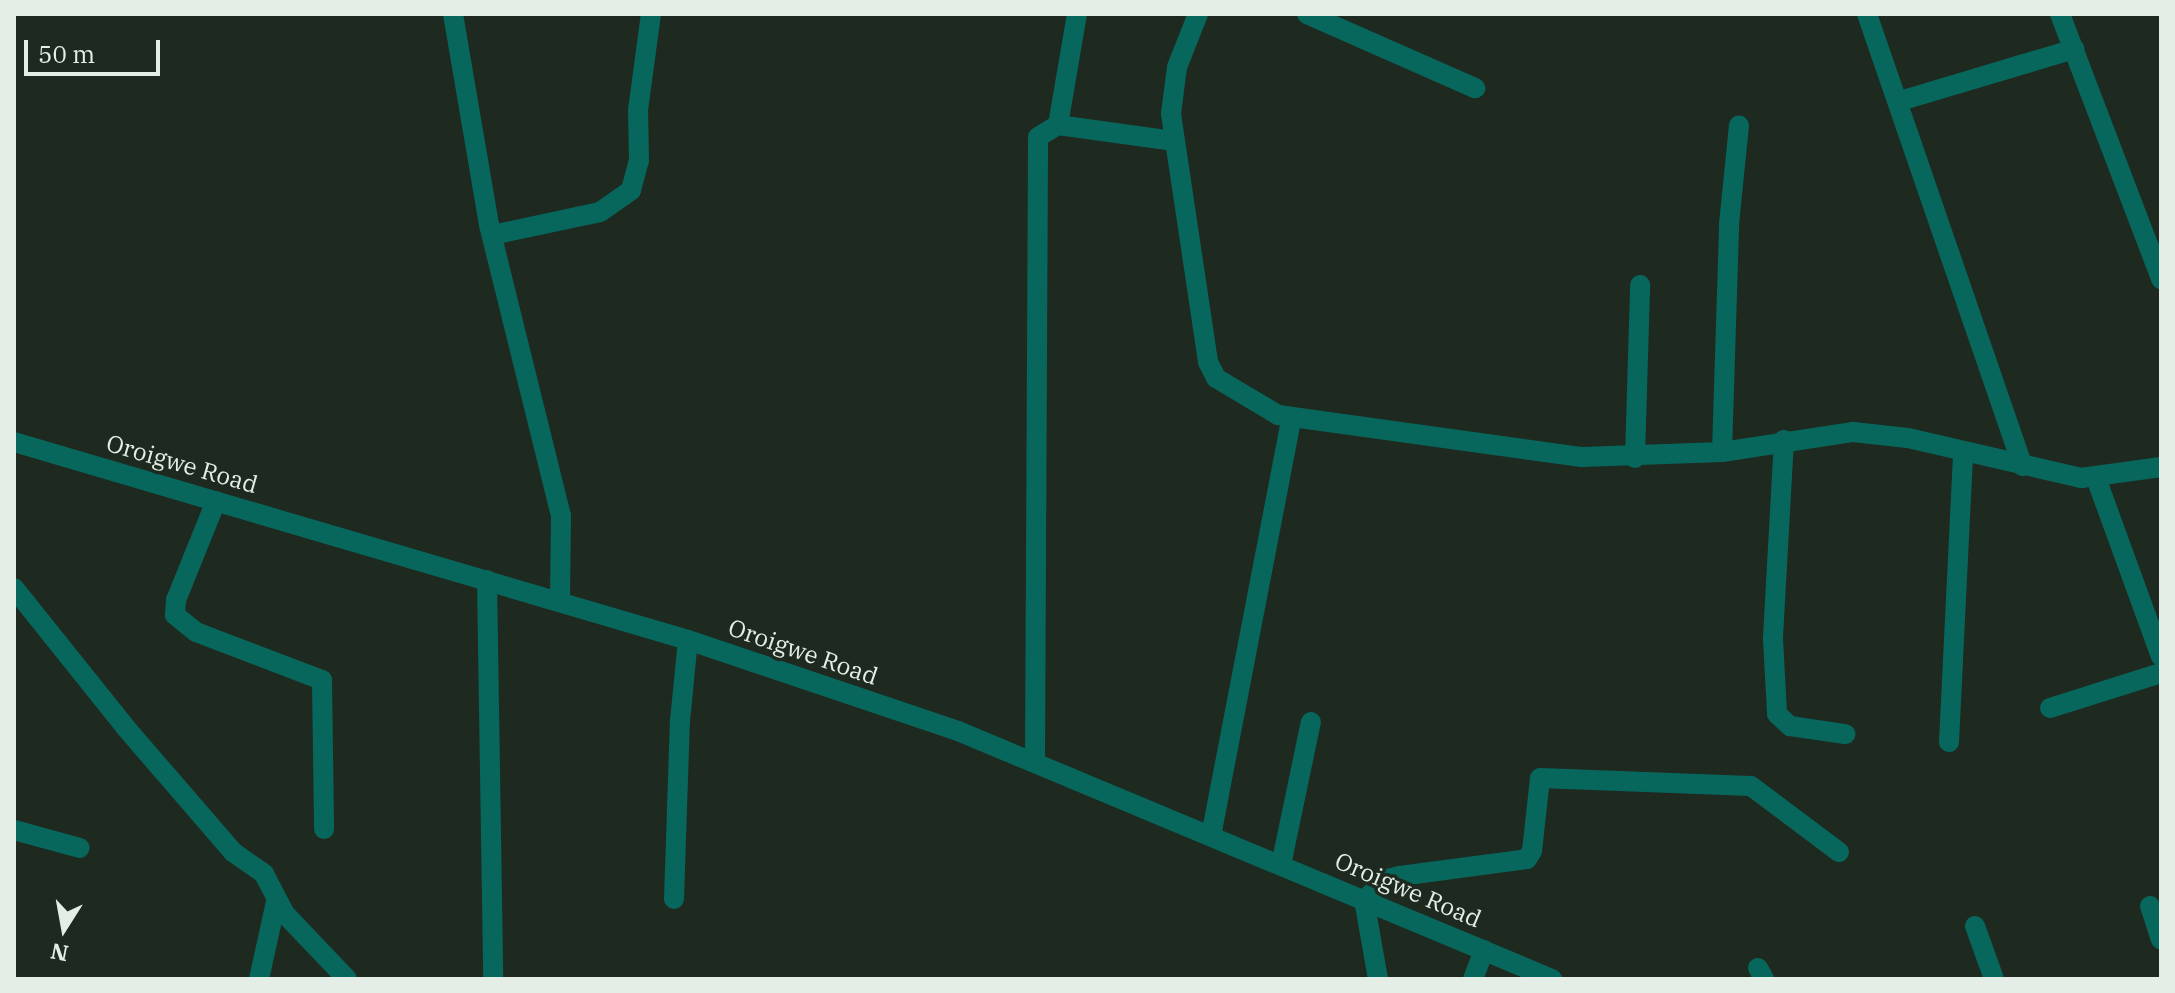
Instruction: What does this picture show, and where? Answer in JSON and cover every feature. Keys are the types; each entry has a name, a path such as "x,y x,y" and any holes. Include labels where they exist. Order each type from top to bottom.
{"street":[{"path":"453,14 492,235 561,516 560,602"},
{"path":"492,235 600,212 631,190 639,160 638,110 651,14"},
{"path":"1058,125 1077,14"},
{"path":"1198,14 1177,67 1173,141 1211,374 1249,401 1291,421 1582,457 1635,458 1722,452 1784,440 1881,433 2023,466 2096,478 2161,467"},
{"path":"1307,14 1475,88"},
{"path":"1867,14 1900,101 2023,466"},
{"path":"2060,14 2161,279"},
{"path":"1900,101 2074,49"},
{"path":"1035,762 1036,155 1042,130 1058,125 1173,141"},
{"path":"1722,452 1729,224 1739,126"},
{"path":"1635,458 1640,285"},
{"path":"1211,836 1291,421"},
{"path":"1784,440 1773,639 1777,714 1790,726 1845,734"},
{"name":"Oroigwe Road","path":"14,442 688,640 1035,762 1552,979"},
{"path":"1949,742 1963,452"},
{"path":"2096,478 2161,657"},
{"path":"216,501 176,600 175,615 196,632 322,680 324,829"},
{"path":"487,580 493,979"},
{"path":"14,588 207,823 264,874 276,902 347,979"},
{"path":"674,899 688,640"},
{"path":"2050,708 2161,673"},
{"path":"1281,865 1311,722"},
{"path":"1378,979 1364,900 1387,879 1527,859 1532,851 1536,783 1550,776 1751,786 1839,852"},
{"path":"14,830 80,848"},
{"path":"259,979 276,902"},
{"path":"2150,906 2161,939"},
{"path":"1975,926 1994,979"},
{"path":"1473,979 1484,950"}]}
